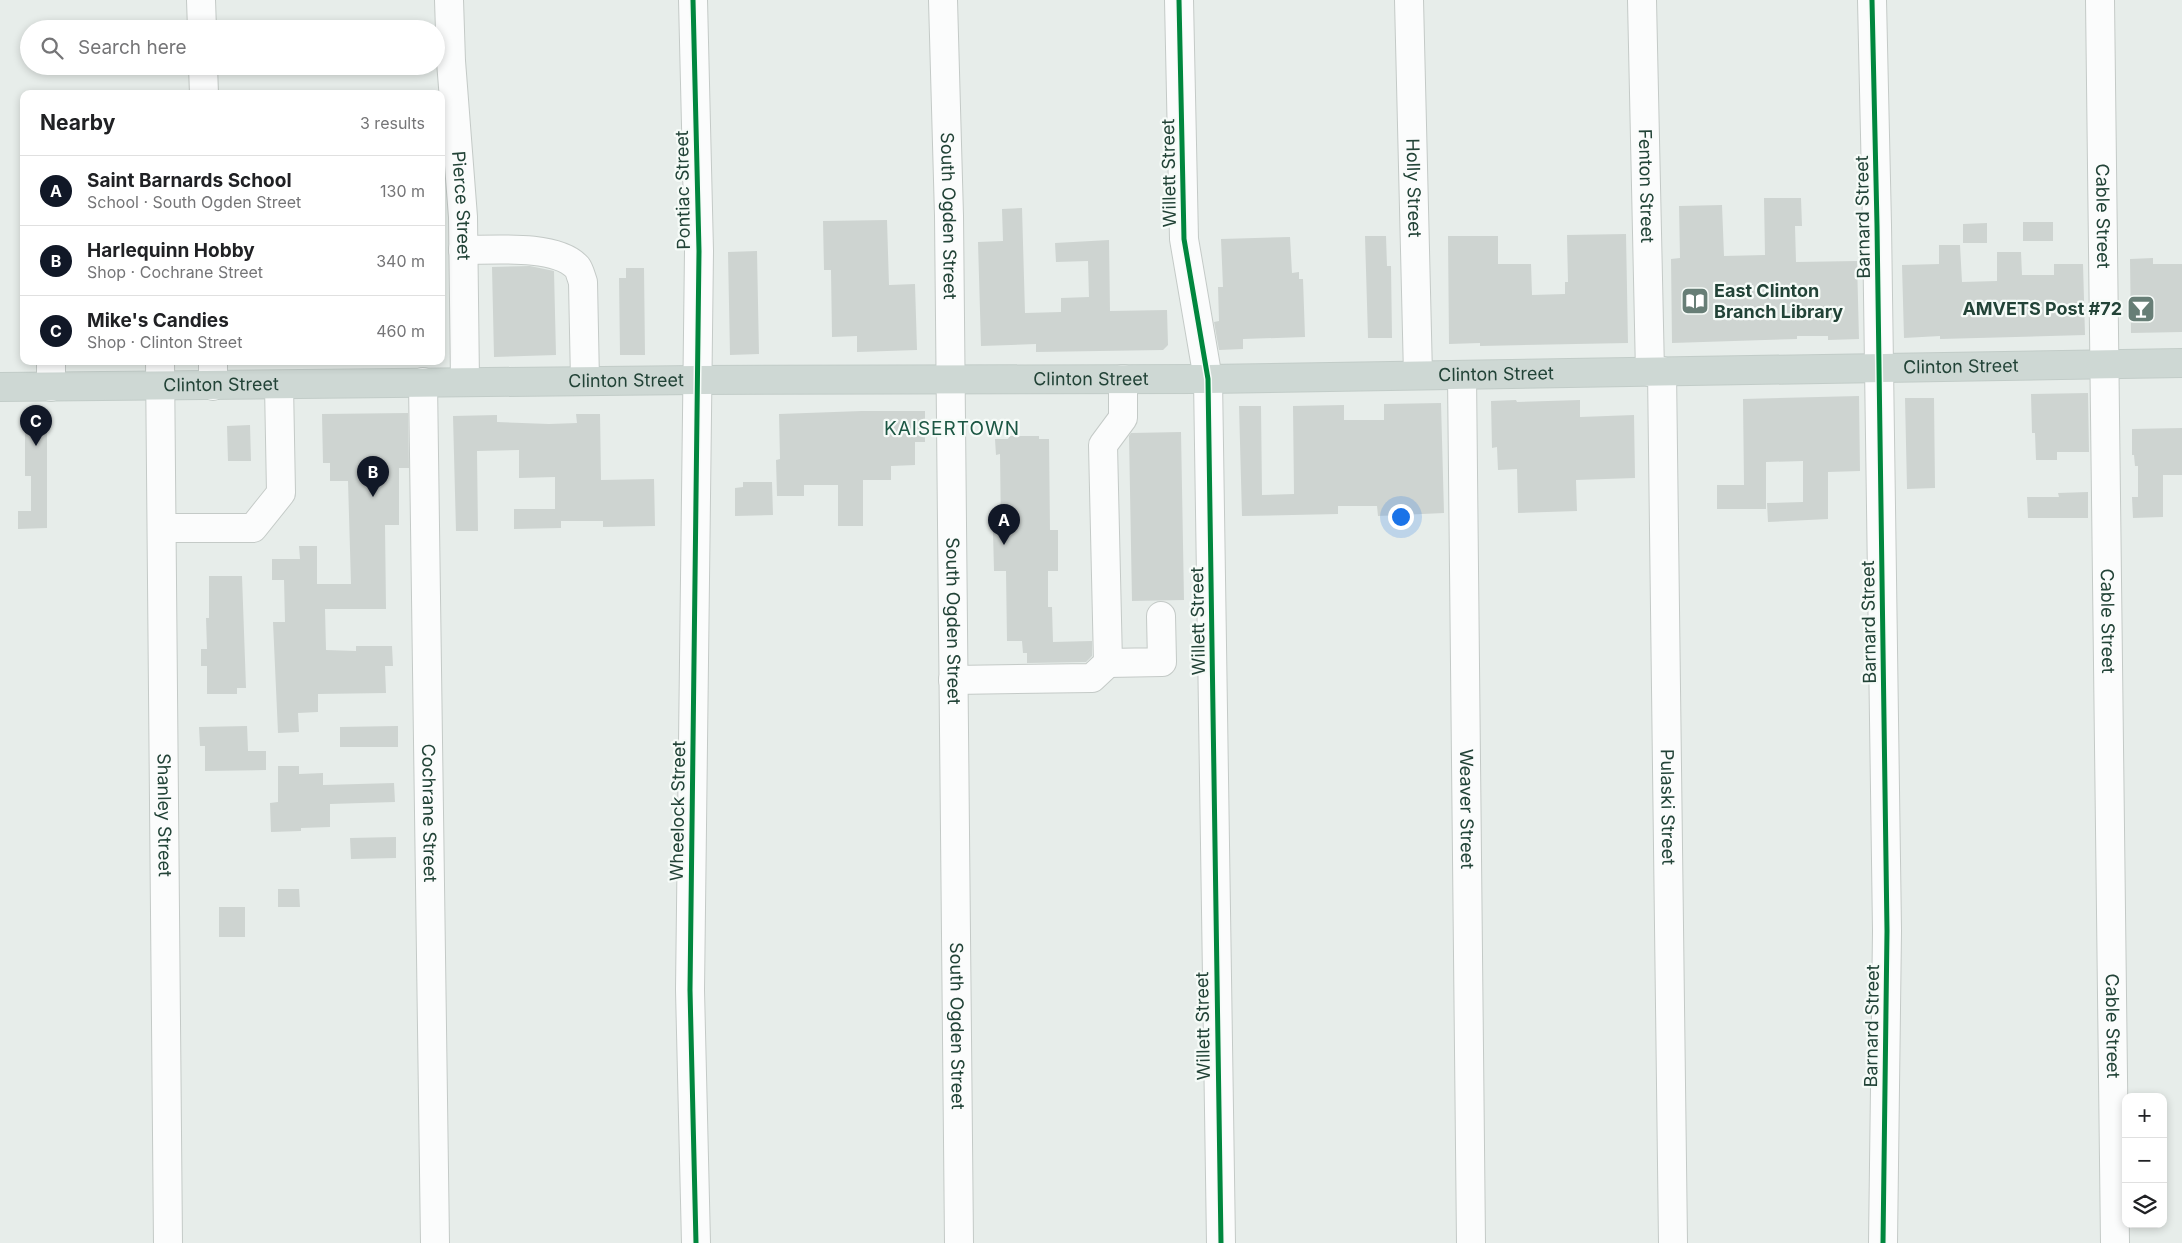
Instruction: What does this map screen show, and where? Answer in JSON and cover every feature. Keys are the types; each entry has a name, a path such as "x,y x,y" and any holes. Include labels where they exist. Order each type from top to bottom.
{"main road":[{"name":"Clinton Street","path":"0,387 51,374 213,374 279,385 696,380 1208,379 2182,363"}],"street":[{"path":"201,0 202,20"},
{"name":"Pierce Street","path":"449,0 463,250 465,382"},
{"name":"Pontiac Street","path":"693,0 699,251 696,380"},
{"name":"South Ogden Street","path":"943,0 949,216 949,379 959,1243"},
{"name":"Willett Street","path":"1179,0 1184,239 1208,379 1220,1243"},
{"name":"Holly Street","path":"1410,0 1418,375"},
{"name":"Fenton Street","path":"1642,0 1656,371"},
{"name":"Barnard Street","path":"1872,0 1887,931 1883,1243"},
{"name":"Cable Street","path":"2100,0 2115,1243"},
{"path":"204,75 204,90"},
{"path":"463,250 538,251 563,258 578,268 583,282 585,381"},
{"name":"Pulaski Street","path":"1656,371 1673,1243"},
{"name":"Shanley Street","path":"160,374 168,1243"},
{"name":"Weaver Street","path":"1462,375 1471,1243"},
{"path":"1108,663 1103,445 1123,418 1123,379"},
{"name":"Wheelock Street","path":"696,380 690,990 696,1243"},
{"name":"Cochrane Street","path":"423,382 435,1243"},
{"path":"162,528 253,528 281,493 279,385"},
{"path":"952,680 1092,678 1108,663 1162,662 1161,616"}],"building":[{"path":"1764,198 1801,198 1802,226 1795,226 1796,262 1857,261 1859,339 1828,340 1828,336 1797,336 1797,339 1672,343 1671,259 1680,258 1679,206 1722,205 1724,256 1765,255"},
{"path":"1022,208 1025,313 1061,312 1061,298 1089,297 1088,261 1056,262 1055,243 1109,240 1110,311 1167,310 1168,345 1163,350 1036,352 1036,344 981,346 978,242 1003,241 1002,209"},
{"path":"887,220 889,285 915,284 917,350 857,352 857,336 832,337 831,270 824,270 823,221"},
{"path":"2023,222 2053,222 2053,241 2023,241"},
{"path":"1987,223 1987,243 1963,243 1963,224"},
{"path":"1626,234 1628,343 1480,346 1480,343 1449,344 1448,236 1498,236 1498,264 1531,264 1532,295 1565,294 1565,282 1568,282 1567,235"},
{"path":"1365,236 1386,236 1387,266 1391,266 1392,338 1368,338"},
{"path":"1290,237 1292,273 1299,272 1299,279 1303,279 1305,337 1243,339 1243,349 1219,350 1214,322 1219,321 1218,287 1223,287 1221,239"},
{"path":"1939,245 1960,245 1962,282 1997,281 1997,252 2021,252 2022,275 2054,275 2054,264 2083,264 2085,335 1940,339 1940,336 1904,338 1902,265 1939,264"},
{"path":"757,251 759,354 730,355 728,252"},
{"path":"2153,258 2153,264 2182,264 2182,332 2131,333 2130,259"},
{"path":"530,266 554,271 556,355 494,357 492,267"},
{"path":"626,268 644,268 645,355 620,355 619,278 626,278"},
{"path":"2088,393 2089,452 2057,452 2057,460 2036,460 2035,433 2032,433 2031,394"},
{"path":"1859,396 1860,471 1828,472 1828,519 1768,522 1767,503 1803,502 1803,461 1766,462 1766,509 1717,509 1717,485 1744,485 1743,399"},
{"path":"1905,398 1934,398 1935,488 1907,489"},
{"path":"1516,400 1517,402 1580,400 1580,417 1634,415 1635,478 1576,480 1577,511 1518,513 1517,469 1498,470 1497,447 1492,448 1491,401"},
{"path":"1441,403 1444,513 1378,516 1377,506 1338,506 1338,514 1242,516 1239,406 1261,406 1262,495 1294,494 1293,406 1344,405 1344,420 1384,420 1384,404"},
{"path":"925,411 925,442 915,442 915,465 891,466 891,480 863,480 863,526 838,526 838,485 804,485 804,496 777,496 776,460 780,459 779,414"},
{"path":"408,413 409,468 399,468 399,525 385,525 386,609 325,609 326,650 356,651 356,646 392,646 393,666 385,666 386,693 318,694 318,712 298,713 299,732 278,733 273,622 285,622 284,580 272,580 272,559 300,559 299,546 317,546 317,584 351,584 348,481 330,481 330,463 323,463 322,414"},
{"path":"576,414 600,414 601,480 654,479 655,526 603,527 603,521 561,521 561,528 514,529 514,509 555,509 555,477 519,478 519,450 477,451 478,531 456,531 453,416 497,415 497,422 549,424 577,423"},
{"path":"25,415 47,415 47,528 18,529 18,511 31,511 31,476 25,476"},
{"path":"250,425 251,461 228,461 227,426"},
{"path":"2182,428 2182,475 2163,475 2163,517 2133,518 2132,497 2138,497 2138,466 2135,466 2134,455 2132,455 2132,429"},
{"path":"1181,432 1184,600 1132,601 1129,436 1131,433"},
{"path":"1010,436 1039,436 1039,439 1049,439 1050,530 1058,530 1058,571 1048,571 1048,607 1052,607 1053,642 1092,641 1092,656 1086,662 1027,663 1027,653 1023,653 1022,641 1007,641 1006,571 994,571 993,531 1001,531 1000,454 996,455 995,439 1008,439"},
{"path":"743,482 772,482 773,515 735,516 735,488 743,487"},
{"path":"2088,492 2088,518 2028,518 2027,497 2059,497 2058,493"},
{"path":"209,576 242,576 246,688 237,688 237,694 207,694 207,666 201,666 201,649 207,649 206,618 209,618"},
{"path":"247,726 248,751 266,751 266,770 205,771 205,746 200,746 199,727"},
{"path":"398,726 398,747 340,747 340,727"},
{"path":"278,766 299,766 299,774 323,773 323,785 394,783 395,802 330,804 330,827 301,828 301,831 271,832 270,803 278,802"},
{"path":"396,837 396,858 351,859 350,838"},
{"path":"278,889 299,889 300,907 278,907"},
{"path":"219,907 245,907 245,937 219,937"}],"cycle path":[{"path":"693,0 699,251 690,990 696,1243"},
{"path":"1179,0 1184,239 1208,379 1221,1243"},
{"path":"1872,0 1887,931 1883,1243"}],"place":[{"name":"East Clinton Branch Library","path":"1695,301"},
{"name":"AMVETS Post #72","path":"2141,309"},
{"name":"Mike's Candies","path":"36,446"},
{"name":"Harlequinn Hobby","path":"373,497"},
{"name":"Saint Barnards School","path":"1004,545"}],"district":[{"name":"KAISERTOWN","path":"952,428"}]}
